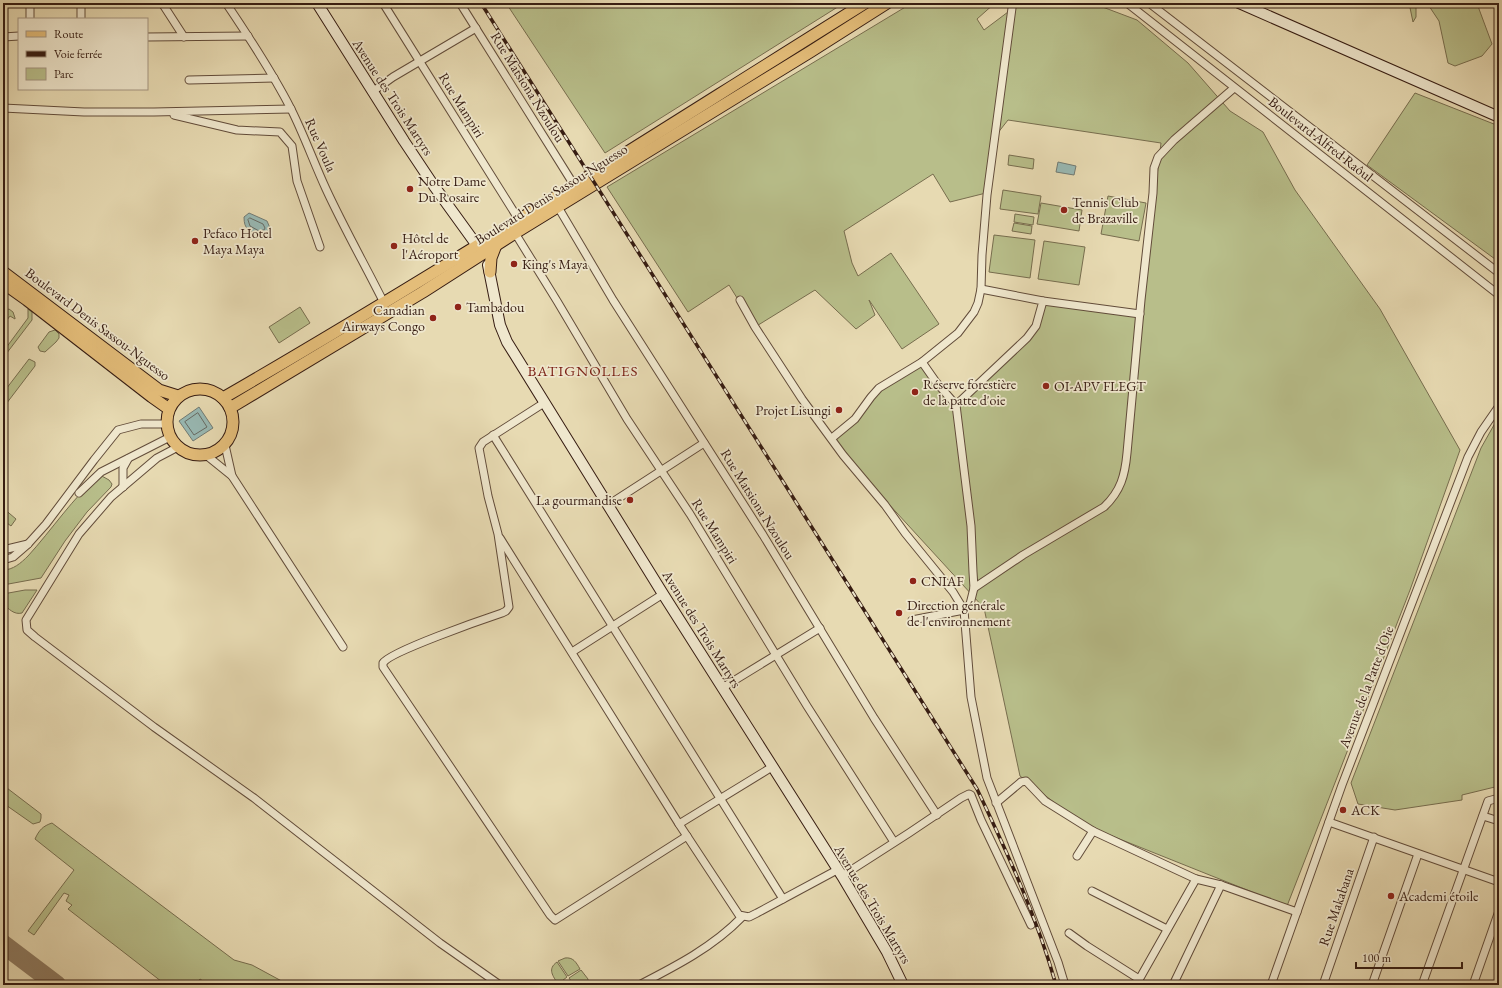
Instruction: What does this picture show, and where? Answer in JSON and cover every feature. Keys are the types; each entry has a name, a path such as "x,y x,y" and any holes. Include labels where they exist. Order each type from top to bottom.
{"main road":[{"name":"Avenue des Trois Martyrs","path":"316,3 372,92 478,251 491,277 502,333 663,594 840,873 887,952 903,985"},
{"name":"Boulevard Denis Sassou-Nguesso","path":"230,408 269,386 478,251 519,220 865,3"},
{"name":"Boulevard Denis Sassou-Nguesso","path":"223,398 384,302 478,251 496,245 887,3"},
{"path":"1239,3 1499,117"},
{"path":"491,277 491,258 496,245"},
{"name":"Boulevard Denis Sassou-Nguesso","path":"3,272 160,390 178,396"},
{"name":"Boulevard Denis Sassou-Nguesso","path":"3,282 169,409"},
{"path":"203,388 214,391 223,398 230,408 233,421 231,434 225,445 214,453 202,456 189,454 178,447 170,437 166,424 169,409 178,396 190,390 203,388"}],"street":[{"path":"30,3 30,18"},
{"path":"81,3 81,18"},
{"path":"162,3 184,37"},
{"name":"Rue Voula","path":"226,3 274,78 291,109 326,189 384,302"},
{"name":"Rue Mampiri","path":"383,3 519,220"},
{"name":"Rue Matsiona Nzoulou","path":"460,3 574,185"},
{"name":"Boulevard Alfred Raôul","path":"1127,3 1499,295"},
{"name":"Boulevard Alfred Raôul","path":"1154,4 1499,273"},
{"path":"832,438 855,419 879,388 922,362 958,333 967,322 978,303 981,289 986,202 1012,8"},
{"path":"372,92 393,77 476,28"},
{"path":"3,37 18,36"},
{"path":"148,37 248,36"},
{"path":"189,80 274,78"},
{"path":"974,588 1023,555 1104,507 1113,498 1119,488 1125,470 1153,194 1154,168 1158,157 1174,140 1234,88"},
{"path":"3,108 84,112 291,109"},
{"path":"163,112 237,130 280,132 292,146 297,181 320,247"},
{"name":"Rue Matsiona Nzoulou","path":"558,207 613,300 820,628 874,718 937,815"},
{"name":"Rue Mampiri","path":"515,233 627,419 662,471 894,842"},
{"path":"981,289 1043,300 1140,314"},
{"path":"740,300 755,327 813,409 843,455 885,505 905,533 953,592 964,610 972,697 987,778 1058,962 1065,985"},
{"path":"956,405 1027,338 1036,326 1043,300"},
{"path":"912,620 964,610 970,604 974,588 972,572 971,526 956,405 936,382 922,362"},
{"path":"544,403 493,435 483,442 479,448 488,496 498,534 509,607 506,611 415,645 388,657 383,663 386,671 550,915 555,920 687,836"},
{"name":"Avenue de la Patte d'Oie","path":"1271,985 1342,784 1468,457 1481,432 1499,406"},
{"path":"3,560 13,558 46,524 118,430 141,424 166,424"},
{"path":"493,435 783,899"},
{"path":"79,493 101,472 170,437"},
{"path":"608,505 704,444"},
{"path":"225,445 232,476"},
{"path":"178,447 157,458 111,497 80,534 26,620 27,630 39,641 154,727 260,803 440,943 500,985"},
{"path":"206,455 232,476 343,647"},
{"path":"123,487 123,468 128,459"},
{"path":"498,534 531,590 572,652 678,824 737,913 742,916 749,917 783,899 840,873 894,842 967,794 971,795 981,820 1030,925"},
{"path":"3,550 28,544"},
{"path":"572,652 663,594"},
{"path":"722,688 820,628"},
{"path":"678,824 772,767"},
{"path":"996,803 1021,782 1025,781 1045,801 1093,831 1196,878 1221,885 1297,912"},
{"path":"1422,985 1488,801 1499,798"},
{"path":"1483,816 1499,821"},
{"path":"1329,822 1499,882"},
{"path":"1077,856 1093,831"},
{"name":"Rue Makabana","path":"1323,985 1374,837"},
{"path":"1372,985 1418,854"},
{"path":"1069,933 1138,982 1196,878"},
{"path":"1173,985 1221,885"},
{"path":"1092,891 1167,929"},
{"path":"1473,985 1499,911"},
{"path":"639,985 706,948 730,930 742,916"}],"green space":[{"path":"506,3 844,3 605,153"},
{"path":"912,3 995,3 977,19 984,30 1020,3 1092,3 1137,20 1188,63 1230,111 1263,132 1295,190 1380,309 1460,450 1410,590 1287,906 1082,824 1020,776 984,608 842,453 832,438 847,425 870,397 922,362 956,405 1027,338 1043,301 1140,314 1161,143 1008,120 997,134 990,192 950,202 933,174 844,231 852,263 858,276 891,253 939,324 902,349 869,300 875,315 856,329 815,290 755,327 729,285 688,312 607,187"},
{"path":"1409,3 1425,3 1416,6 1416,17 1413,22"},
{"path":"1427,3 1478,3 1492,44 1482,56 1455,66 1448,63 1439,21"},
{"path":"1415,93 1499,126 1499,262 1367,165"},
{"path":"1009,155 1034,159 1033,169 1008,165"},
{"path":"1003,190 1041,196 1038,214 1000,209"},
{"path":"1108,196 1146,203 1139,241 1101,234"},
{"path":"1041,203 1082,210 1079,231 1037,224"},
{"path":"1015,214 1034,217 1033,225 1014,222"},
{"path":"1014,223 1032,226 1031,234 1012,231"},
{"path":"994,235 1035,240 1030,278 989,272"},
{"path":"1044,241 1085,247 1079,285 1038,279"},
{"path":"300,307 310,323 279,343 269,327"},
{"path":"9,309 13,312 15,319 10,316 3,325 3,321 8,314 3,311"},
{"path":"28,309 32,312 32,320 3,358 3,352 28,318"},
{"path":"55,330 59,334 59,338 45,352 40,351 38,347 49,332"},
{"path":"29,359 35,362 35,366 3,408 3,393"},
{"path":"1499,416 1499,786 1462,795 1462,800 1395,810 1358,804 1351,783 1481,448"},
{"path":"100,475 109,480 112,484 111,487 87,512 65,541 41,578 3,585 3,570 7,570 20,564 37,546 72,503 90,483"},
{"path":"3,508 16,519 11,526 3,520"},
{"path":"25,590 37,590 22,613 14,612 3,604 3,594"},
{"path":"3,785 41,814 40,822 33,824 3,803"},
{"path":"52,823 234,960 252,965 289,985 209,985 200,979 195,985 166,985 68,909 72,905 66,901 69,895 64,893 34,935 28,931 74,870 35,839 42,829"},
{"path":"565,958 574,960 580,969 568,976 558,961"},
{"path":"557,962 567,977 558,984 552,973 552,967"},
{"path":"581,970 588,979 588,985 574,985 569,978"}],"water":[{"path":"1058,162 1076,166 1074,175 1056,172"},
{"path":"249,213 267,221 270,228 267,233 259,235 250,231 246,227 244,217"},
{"path":"199,407 213,428 193,441 179,421"}],"taxiway":[{"path":"3,944 57,985"}],"railway":[{"path":"481,3 977,789 1031,910 1056,985"}],"place":[{"name":"Notre Dame Du Rosaire","path":"410,189"},
{"name":"Tennis Club de Brazaville","path":"1064,210"},
{"name":"Pefaco Hotel Maya Maya","path":"195,241"},
{"name":"Hôtel de l'Aéroport","path":"394,246"},
{"name":"King's Maya","path":"514,264"},
{"name":"Tambadou","path":"458,307"},
{"name":"Canadian Airways Congo","path":"433,318"},
{"name":"OI-APV FLEGT","path":"1046,386"},
{"name":"Réserve forestière de la patte d'oie","path":"915,392"},
{"name":"Projet Lisungi","path":"839,410"},
{"name":"La gourmandise","path":"630,500"},
{"name":"CNIAF","path":"913,581"},
{"name":"Direction générale de l'environnement","path":"899,613"},
{"name":"ACK","path":"1343,810"},
{"name":"Academi étoile","path":"1391,896"}],"district":[{"name":"BATIGNOLLES","path":"583,370"}]}
